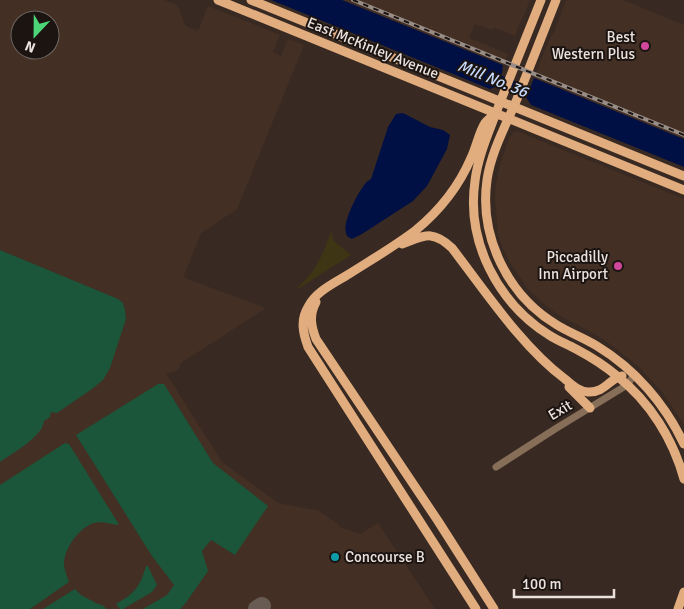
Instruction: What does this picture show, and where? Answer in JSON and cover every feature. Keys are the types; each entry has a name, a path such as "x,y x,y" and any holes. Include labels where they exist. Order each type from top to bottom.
{"main road":[{"name":"East McKinley Avenue","path":"218,0 681,187"},
{"name":"East McKinley Avenue","path":"251,0 684,176"},
{"path":"541,0 480,156 474,182 475,223 478,237 486,262 498,285 526,317 550,336 592,358 618,376 651,411 663,429 684,479"},
{"path":"556,0 493,157 488,174 486,205 492,243 502,266 523,298 541,315 603,350 634,375 662,406 684,444"},
{"path":"476,609 308,347 303,323 304,314 308,306 324,290 414,231 444,202 465,172 486,122 496,113"},
{"path":"389,248 423,236 435,237 447,243 531,347 590,408"},
{"path":"324,290 312,311 312,328 316,339 494,609"},
{"path":"556,373 575,388 589,392 602,388 618,376 634,375"},
{"path":"406,499 418,492"},
{"path":"678,609 684,592"}],"street":[{"name":"Exit","path":"496,467 627,385 634,375"}],"shaded area":[{"path":"0,0 164,0 177,5 186,26 198,31 208,6 280,35 273,52 281,56 288,39 304,45 237,209 201,233 184,276 266,308 181,363 179,369 166,373 222,462 278,503 319,511 340,527 360,534 378,523 435,609 0,609"},
{"path":"342,0 530,0 515,36 495,28 491,30 475,24 469,38 508,54 503,65"},
{"path":"566,0 623,0 684,25 684,139 534,78"},
{"path":"514,132 519,132 684,199 684,425 663,393 638,366 610,344 546,306 527,288 511,264 503,249 498,233 495,198 500,165 509,138"}],"green space":[{"path":"0,250 118,299 123,303 126,319 110,368 103,380 57,413 51,412 50,417 44,421 41,430 35,436 0,462"},
{"path":"158,384 164,384 213,463 268,506 235,555 211,540 202,551 208,571 180,609 143,609 167,595 174,585 152,556 76,435"},
{"path":"65,443 69,444 118,525 103,522 94,523 88,525 78,534 70,545 65,557 64,568 69,582 30,609 0,609 0,485"},
{"path":"146,566 148,566 157,585 152,592 120,609 116,604 136,589"},
{"path":"75,589 81,595 104,606 106,609 43,609"}],"sand":[{"path":"332,230 333,240 351,255 298,289 319,261"}],"water":[{"path":"271,0 342,0 503,65 498,86 490,89"},
{"path":"534,78 684,139 684,167 531,105 526,97"},
{"path":"403,113 430,127 443,130 450,135 447,149 427,186 413,201 352,239 347,236 345,228 351,208 362,188 371,179 388,127 396,114"}],"waterway":[{"name":"Mill No. 36","path":"493,76 536,93"}],"taxiway":[{"path":"257,609 262,606"}],"railway":[{"path":"353,0 684,135"}],"place":[{"name":"Best Western Plus","path":"645,46"},
{"name":"Piccadilly Inn Airport","path":"618,266"},
{"name":"Concourse B","path":"335,557"}]}
